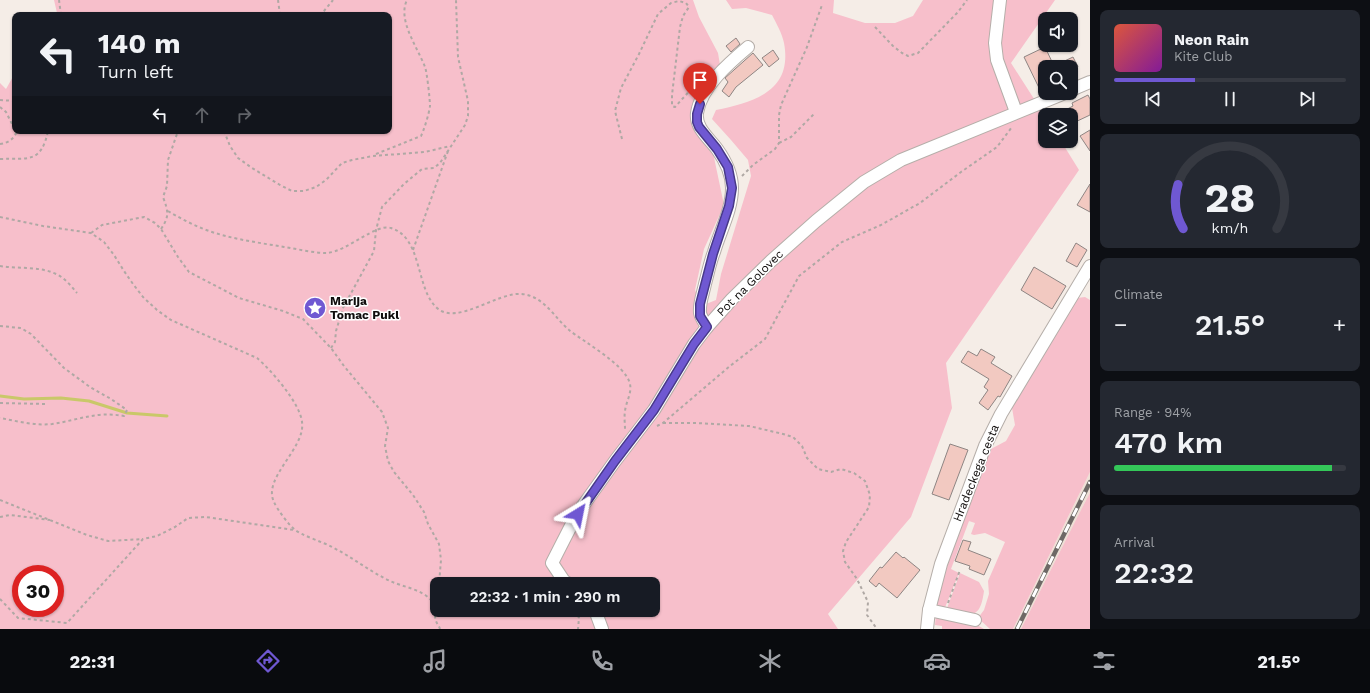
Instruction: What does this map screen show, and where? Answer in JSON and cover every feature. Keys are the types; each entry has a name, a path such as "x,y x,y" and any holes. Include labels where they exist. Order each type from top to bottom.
{"street":[{"path":"1000,0 995,43 997,60 1020,111"},
{"path":"707,327 700,316 700,304 713,254 729,206 732,188 728,167 717,149 699,127 697,122 697,114 707,90 719,73 748,47"},
{"path":"1078,87 1090,82"},
{"name":"Pot na Golovec","path":"561,577 552,563 578,514 615,461 654,410 694,344 707,327 732,300 771,261 816,221 864,182 902,160 1048,100"},
{"name":"Hradeckega cesta","path":"927,629 929,610 945,553 985,446 1001,414 1090,266"},
{"path":"929,610 975,620"},
{"path":"598,617 602,629"}],"path":[{"path":"59,0 61,12"},
{"path":"278,0 280,12"},
{"path":"323,12 333,0"},
{"path":"373,156 421,136 430,106 426,68 407,27 405,12 407,0"},
{"path":"331,348 335,342 336,331 343,308 374,251 376,230 382,207 404,184 422,169 434,168 440,163 465,125 468,116 468,101 458,57 456,0"},
{"path":"875,27 893,46 908,56 918,53 927,45 958,12 967,0"},
{"path":"622,139 615,111 620,88 639,54 658,14 671,3 679,1 686,2 689,7 683,16 680,27 672,106 676,107 696,84"},
{"path":"779,143 779,115 781,105 807,47 822,5"},
{"path":"0,100 12,101"},
{"path":"0,107 6,112 12,123"},
{"path":"656,426 662,423 765,339 799,276 842,242 881,225 920,203 997,147 1020,111"},
{"path":"732,188 753,166 779,143 791,137 814,114"},
{"path":"0,144 13,138 15,134"},
{"path":"0,159 20,159 35,156 45,145 47,134"},
{"path":"162,229 166,222 168,211 163,197 167,186 168,160 177,134"},
{"path":"225,134 230,146 238,158 274,182 292,191 304,191 316,187 326,180 342,163 373,156 425,152 450,146"},
{"path":"413,250 450,146"},
{"path":"168,211 215,233 260,244 326,253 341,250 383,227 391,228 402,235 413,250 422,280 431,299 437,308 443,312 464,312 504,296 523,294 546,306 569,329 596,348 627,376 630,384 630,392 625,412 626,432"},
{"path":"1,217 43,226 91,233 104,242 114,254 132,284 157,310 171,320 257,358 266,366 293,401 300,414 302,422 302,433 273,486 272,494 274,502 294,530"},
{"path":"91,233 102,225 144,218 155,223 162,229 178,257 189,272 239,298 303,319 331,348 382,412 388,428 385,452 388,461 394,472 413,495 424,512 438,544 440,560 439,577"},
{"path":"0,266 33,269 56,274 65,280 77,293"},
{"path":"0,326 21,328 31,334 64,368 90,387 127,410 124,416 111,413 99,414 50,424 28,424 0,418"},
{"path":"0,403 44,404"},
{"path":"662,423 749,426 793,437 802,446 807,458 818,469 831,472 841,469 854,473 865,481 870,495 869,507 846,542 843,551 845,562 857,579 868,602 867,615 877,629"},
{"path":"0,500 87,535 108,541 142,539 157,536 175,527 188,518 206,517 294,530 332,547 391,581 416,590 430,600"},
{"path":"0,517 10,516 54,521"},
{"path":"0,599 18,618 67,623 142,539"},
{"path":"944,613 960,570"},
{"path":"435,617 440,629"},
{"path":"578,617 578,629"}],"shaded area":[{"path":"54,0 693,0 699,17 718,53 720,65 705,108 694,122 712,148 724,205 704,249 695,290 701,306 716,300 721,274 751,176 748,160 712,119 716,110 744,103 768,92 783,73 785,59 783,39 772,15 746,8 732,9 726,0 834,0 833,13 865,23 895,23 913,16 923,0 1055,0 1047,12 1038,12 1038,24 1011,63 1040,108 1038,108 1038,148 1065,148 1079,170 946,363 952,408 911,517 828,614 838,629 0,629 0,83 6,89 12,78 12,134 392,134 392,12 57,12"},
{"path":"1085,297 1090,300 1090,472 1013,629 990,629 978,618 984,610 989,594 988,581 1005,542 985,533 974,535 971,534 975,523 969,521 951,569 959,573 944,610 936,606 945,572 989,450 1006,441 1015,425 1012,408 1077,298"},
{"path":"1090,472 1090,493 1021,629 1013,629"},
{"path":"1090,493 1090,629 1021,629 1082,508"},
{"path":"960,573 979,582 984,591 980,607 977,612 973,614 962,614 946,611"},
{"path":"936,615 972,622 984,629 942,629 942,626 935,625"}],"building":[{"path":"736,38 740,44 731,52 726,46"},
{"path":"773,50 779,59 769,67 762,58"},
{"path":"1038,50 1038,52 1047,52 1051,60 1038,60 1038,86 1024,57"},
{"path":"753,53 763,65 736,87 729,97 722,91 728,82 725,78"},
{"path":"1073,57 1074,60 1067,60"},
{"path":"1088,95 1090,99 1090,115 1078,121 1078,108 1069,108 1073,106 1072,103"},
{"path":"1090,130 1090,151 1080,136"},
{"path":"1090,184 1090,212 1077,205"},
{"path":"1076,243 1087,250 1077,267 1066,261"},
{"path":"1034,267 1066,286 1052,309 1021,290"},
{"path":"981,349 995,357 991,363 1012,376 1000,397 998,396 988,410 979,403 988,390 984,387 989,379 961,362 968,351 977,356"},
{"path":"950,444 968,450 949,500 932,494"},
{"path":"963,540 971,542 968,550 991,559 984,575 969,569 970,566 955,561"},
{"path":"896,552 920,570 897,598 879,583 876,587 869,581 880,567 882,568"}],"waterway":[{"path":"0,396 24,399 61,398 89,401 127,413 167,416"}],"railway":[{"path":"1017,629 1090,482"}],"place":[{"name":"Marija Tomac Pukl","path":"315,308"}],"route":[{"path":"578,514 615,461 654,410 694,344 707,327 700,316 700,304 713,254 729,206 732,188 728,167 697,122 697,114 700,104"}]}
